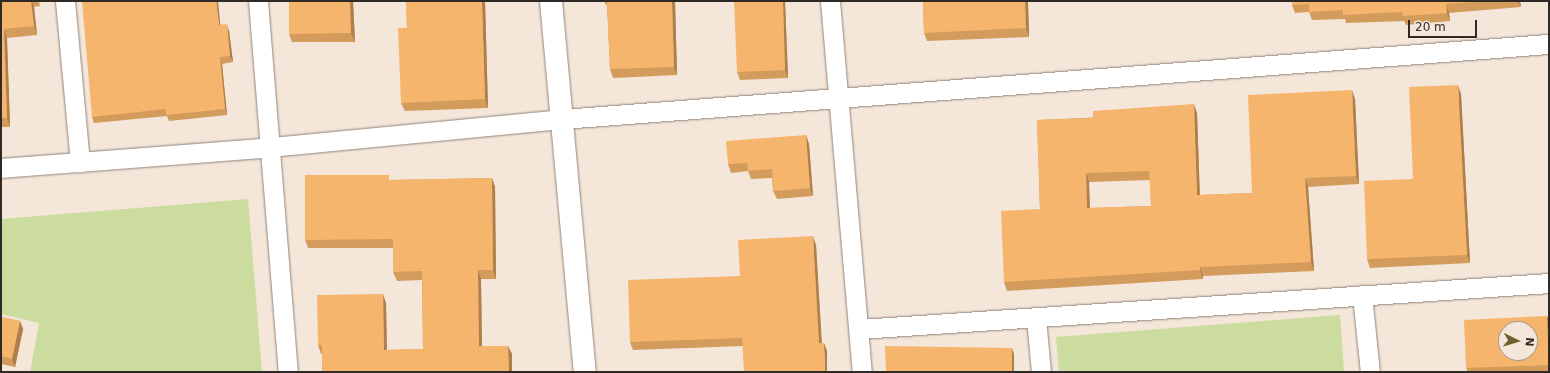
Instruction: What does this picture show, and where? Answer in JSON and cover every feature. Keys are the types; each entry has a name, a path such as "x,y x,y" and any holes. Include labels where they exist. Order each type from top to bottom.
{"street":[{"path":"65,1 80,162"},
{"path":"258,1 288,372"},
{"path":"551,1 585,372"},
{"path":"830,1 862,372"},
{"path":"1,168 271,147 562,120 1549,44"},
{"path":"859,329 1549,283"},
{"path":"1362,295 1370,372"},
{"path":"1036,318 1040,372"}],"green space":[{"path":"248,199 262,372 30,372 39,323 1,314 1,219"},
{"path":"1340,315 1344,372 1059,372 1056,337"}],"building":[{"path":"1,1 31,1 34,26 4,29 7,118 1,118"},
{"path":"82,1 216,1 219,25 227,24 230,56 220,57 225,109 166,115 166,109 92,117"},
{"path":"289,1 350,1 351,33 289,34"},
{"path":"406,1 482,1 485,99 401,103 398,28 407,28"},
{"path":"607,1 672,1 674,67 610,69"},
{"path":"734,1 783,1 785,70 737,72"},
{"path":"923,1 1025,1 1026,28 924,33"},
{"path":"1292,1 1488,1 1446,4 1447,13 1403,16 1402,12 1343,15 1343,10 1309,12 1309,4 1292,5"},
{"path":"1458,85 1467,255 1367,259 1364,181 1413,179 1409,87"},
{"path":"1352,90 1356,176 1305,178 1311,262 1200,267 1200,270 1004,282 1001,211 1040,209 1037,120 1093,118 1093,111 1194,104 1197,195 1252,193 1248,95","holes":["1149,171 1151,206 1087,208 1086,173"]},
{"path":"806,135 810,188 773,191 772,169 748,171 747,163 728,164 726,141"},
{"path":"305,175 389,175 389,180 492,178 493,270 478,270 479,346 508,346 509,372 322,372 322,345 318,345 317,295 383,294 384,350 423,349 422,271 393,272 393,239 305,240"},
{"path":"813,236 819,343 824,343 825,372 744,372 742,338 630,342 628,280 740,276 738,240"},
{"path":"1547,316 1549,365 1466,368 1464,320"},
{"path":"1,317 20,321 12,359 1,356"},
{"path":"885,346 1012,348 1012,372 886,372"}]}
